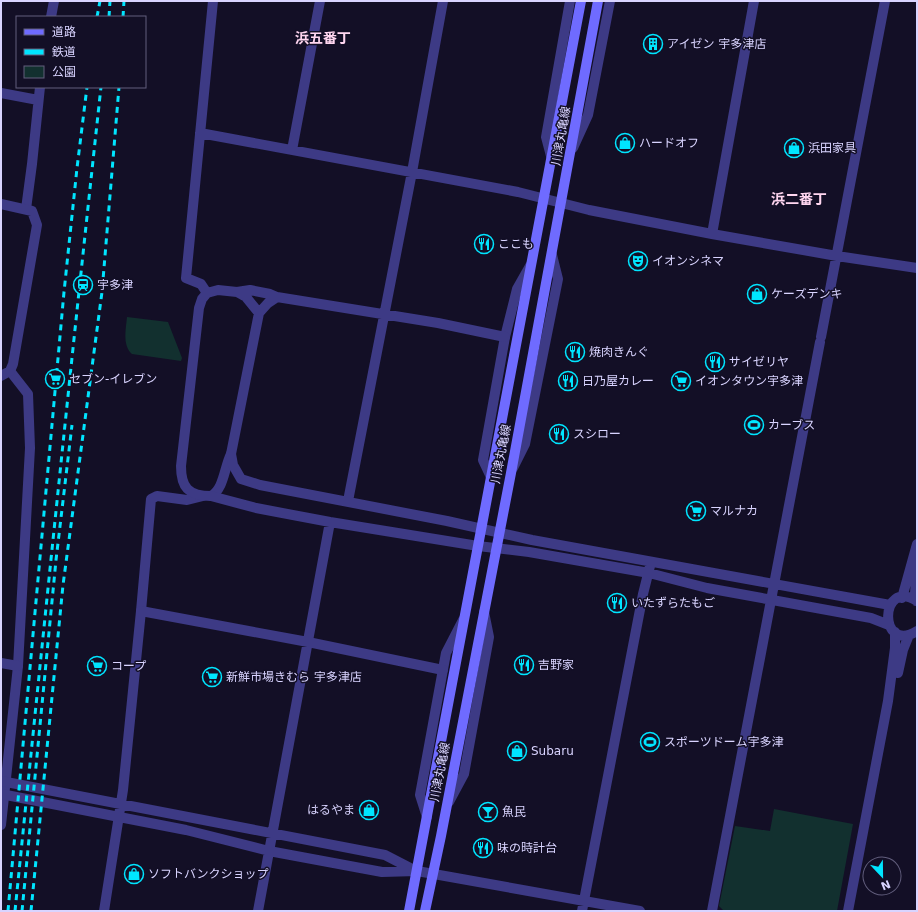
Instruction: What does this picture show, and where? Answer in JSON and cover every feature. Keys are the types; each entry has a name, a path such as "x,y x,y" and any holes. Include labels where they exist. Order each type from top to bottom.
{"main road":[{"name":"川津丸亀線","path":"409,911 581,1"},
{"name":"川津丸亀線","path":"425,911 447,807 495,548 500,532 562,203 598,1"}],"street":[{"path":"51,16 54,1"},
{"path":"207,293 201,284 186,278 213,1"},
{"path":"292,150 320,1"},
{"path":"348,501 412,172 443,1"},
{"path":"551,156 546,137 570,1"},
{"path":"571,150 588,115 610,1"},
{"path":"712,234 754,1"},
{"path":"712,911 885,1"},
{"path":"26,209 40,88"},
{"path":"1,93 38,100"},
{"path":"200,133 412,172 712,234 837,256 917,268"},
{"path":"1,204 32,211 36,217 37,225 13,364 5,373 28,394 30,401 30,448 18,666 4,781 1,825"},
{"path":"491,477 483,460 506,337 517,289 532,263"},
{"path":"506,337 438,323 277,298 270,294 250,290 237,292 218,290 207,293 202,299 199,308 181,466 181,479 184,486 207,496 256,508 330,522 478,546 530,552 649,573 707,588 871,618 892,628 913,633 903,650 897,677 888,702"},
{"path":"237,292 246,297 258,313"},
{"path":"104,911 121,804 151,499 157,496 188,500 217,493 221,487 226,466 231,454 258,313 268,303 277,298"},
{"path":"231,454 236,472 241,479 250,483 482,528 532,540 890,605 902,598 908,597 916,601 915,584 917,566"},
{"path":"258,911 330,522"},
{"path":"902,598 917,544"},
{"path":"582,911 642,594 649,573 650,562"},
{"path":"848,911 888,702 895,648 892,628 887,615 890,605"},
{"path":"141,611 308,642 443,670"},
{"path":"427,817 420,795 446,653 464,617"},
{"path":"1,663 18,666"},
{"path":"4,781 385,855 417,871"},
{"path":"3,795 186,830 269,851 382,872 417,871 640,911"}],"green space":[{"path":"127,317 168,322 182,358 181,361 132,354 126,342"},
{"path":"774,809 853,824 837,911 724,911 719,906 735,826 770,831"}],"railway":[{"path":"97,16 100,1"},
{"path":"109,16 110,1"},
{"path":"123,16 124,1"},
{"path":"8,911 64,292 87,88"},
{"path":"15,911 101,88"},
{"path":"31,911 63,585 102,292 119,88"},
{"path":"22,911 56,560 72,425"}],"place":[{"name":"アイゼン 宇多津店","path":"653,44"},
{"name":"ハードオフ","path":"625,143"},
{"name":"浜田家具","path":"794,148"},
{"name":"ここも","path":"484,244"},
{"name":"イオンシネマ","path":"638,261"},
{"name":"宇多津","path":"83,285"},
{"name":"ケーズデンキ","path":"757,294"},
{"name":"焼肉きんぐ","path":"575,352"},
{"name":"サイゼリヤ","path":"715,362"},
{"name":"セブン-イレブン","path":"55,379"},
{"name":"日乃屋カレー","path":"568,381"},
{"name":"イオンタウン宇多津","path":"681,381"},
{"name":"カーブス","path":"754,425"},
{"name":"スシロー","path":"559,434"},
{"name":"マルナカ","path":"696,511"},
{"name":"いたずらたもご","path":"617,603"},
{"name":"吉野家","path":"524,665"},
{"name":"コープ","path":"97,666"},
{"name":"新鮮市場きむら 宇多津店","path":"212,677"},
{"name":"スポーツドーム宇多津","path":"650,742"},
{"name":"Subaru","path":"517,751"},
{"name":"はるやま","path":"369,810"},
{"name":"魚民","path":"488,812"},
{"name":"味の時計台","path":"483,848"},
{"name":"ソフトバンクショップ","path":"134,874"}],"district":[{"name":"浜五番丁","path":"323,38"},
{"name":"浜二番丁","path":"799,199"}]}
